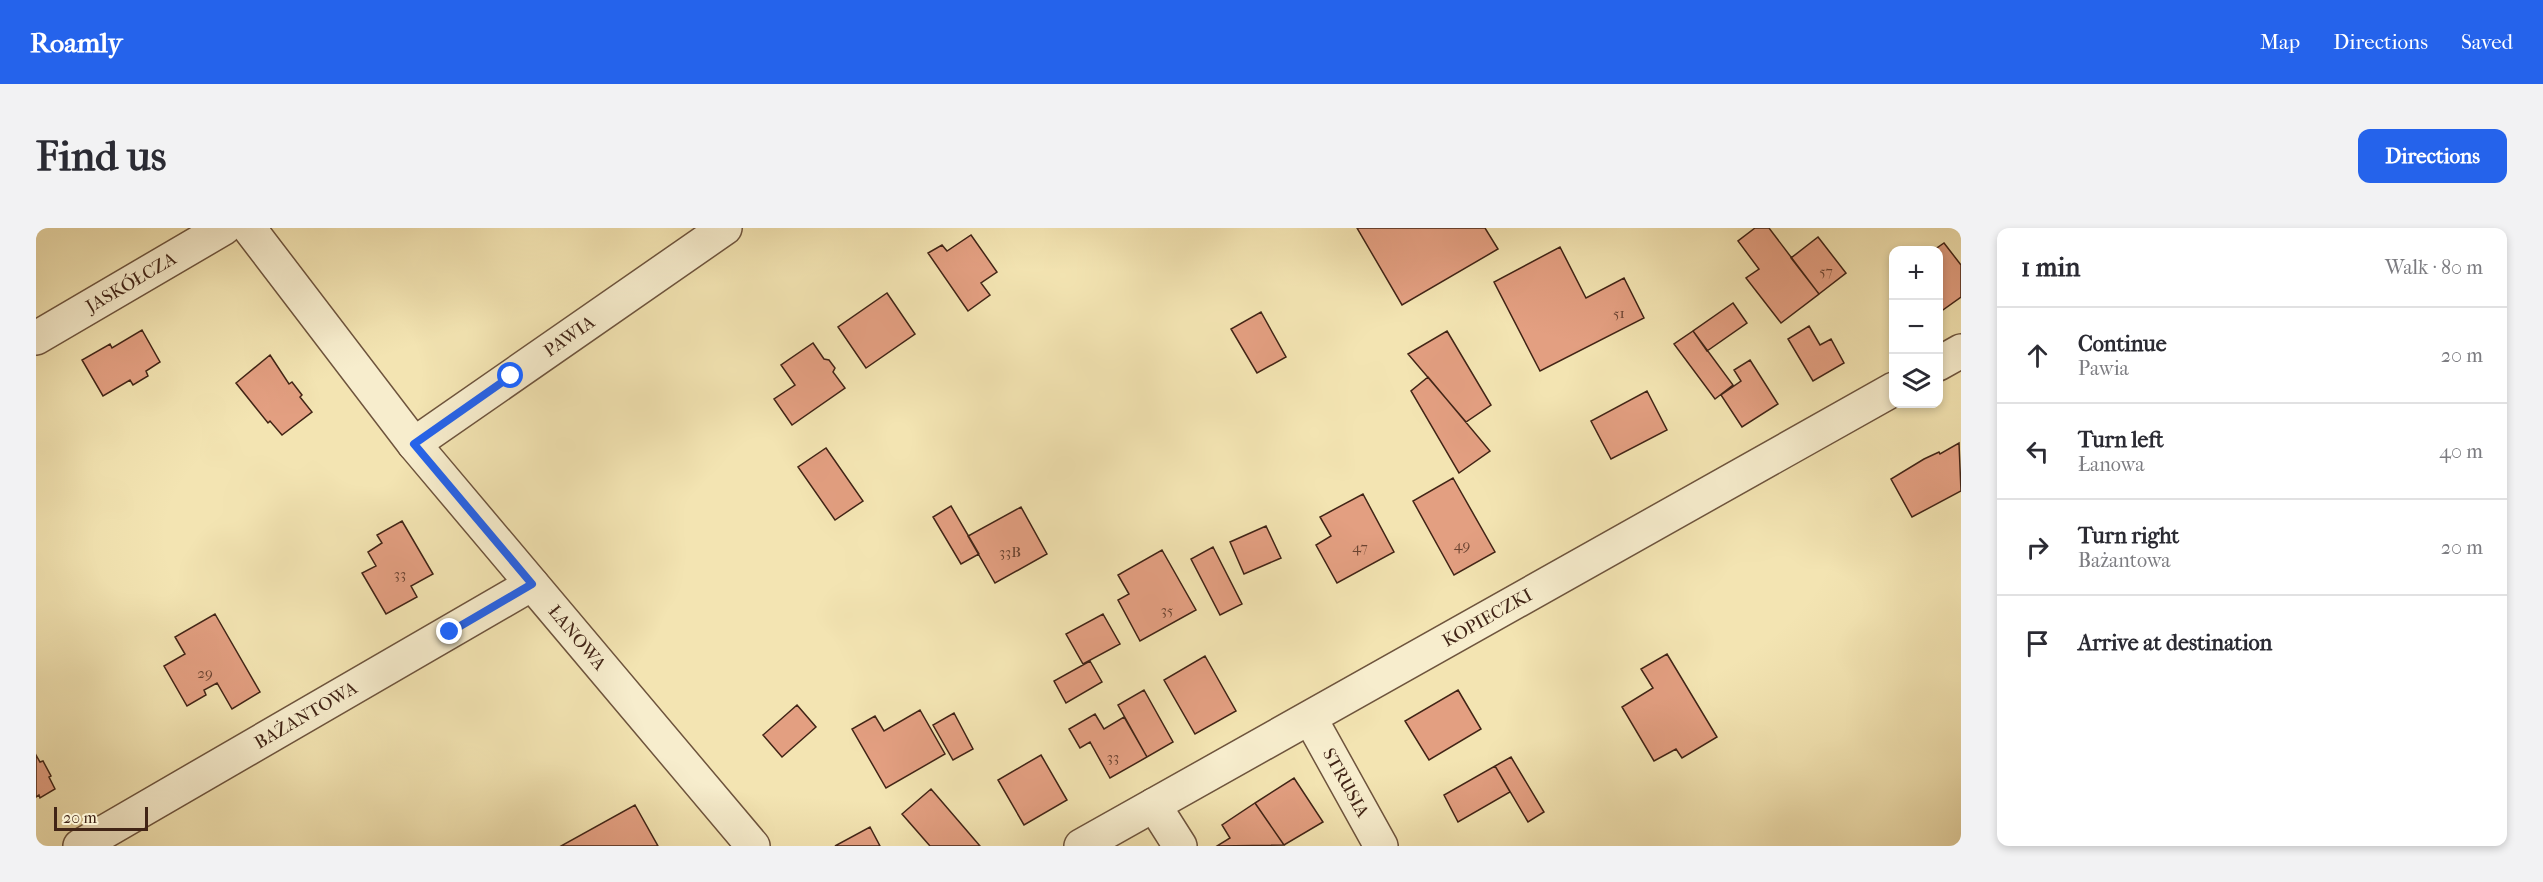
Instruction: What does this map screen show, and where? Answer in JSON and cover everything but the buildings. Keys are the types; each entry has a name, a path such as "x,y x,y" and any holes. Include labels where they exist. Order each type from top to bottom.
{"street":[{"name":"JASKÓŁCZA","path":"36,338 224,228"},
{"name":"ŁANOWA","path":"249,228 414,444 753,846"},
{"name":"PAWIA","path":"414,444 725,228"},
{"path":"1943,361 1961,351"},
{"name":"KOPIECZKI","path":"1081,846 1889,391"},
{"name":"BAŻANTOWA","path":"80,846 532,584"},
{"name":"STRUSIA","path":"1310,717 1381,846"},
{"path":"1154,805 1180,846"}],"route":[{"path":"450,632 532,584 414,444 511,376"}]}
